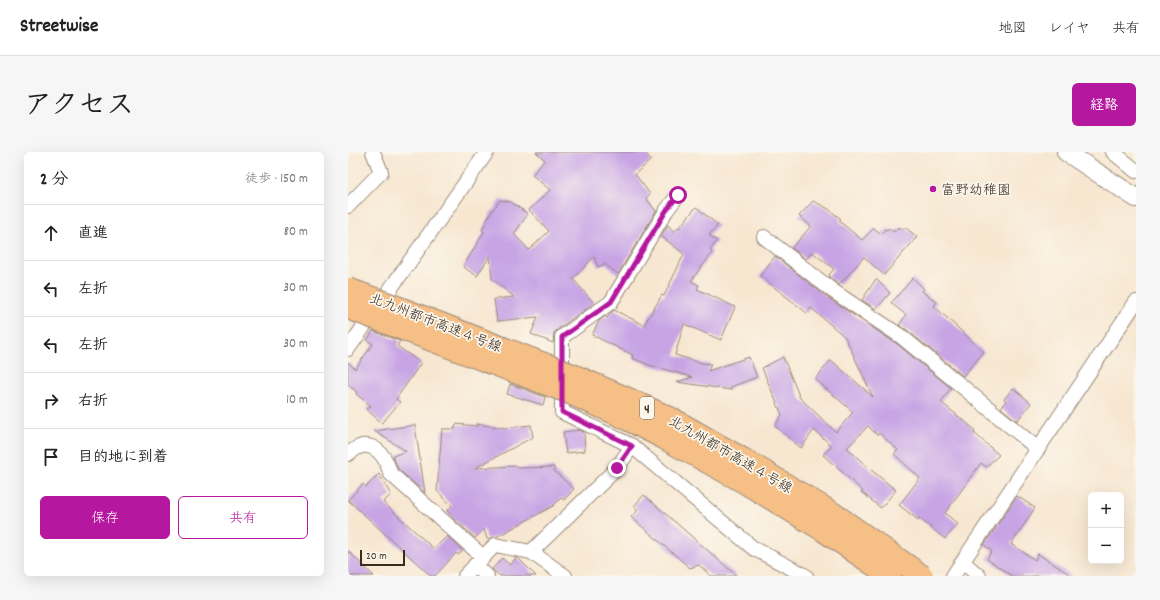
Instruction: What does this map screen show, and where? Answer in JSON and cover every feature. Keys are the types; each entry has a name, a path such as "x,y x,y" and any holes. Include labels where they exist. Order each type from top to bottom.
{"highway":[{"name":"北九州都市高速４号線","path":"348,289 397,306 575,376 674,420 753,465 834,514 922,576"},
{"name":"北九州都市高速４号線","path":"348,308 565,391 624,418 744,482 823,530 890,576"}],"street":[{"path":"348,206 381,172 373,152"},
{"path":"348,349 487,152"},
{"path":"1066,152 1136,198"},
{"path":"1114,152 1136,170"},
{"path":"678,195 666,211 611,302 562,337 562,412 632,446 753,548 806,576"},
{"path":"764,237 833,290 902,337 1038,449"},
{"path":"953,576 1136,302"},
{"path":"348,454 361,446 373,447 378,451 388,466 390,473 479,561 487,576"},
{"path":"531,552 617,468 632,446"},
{"path":"465,576 495,545 531,552 565,576"},
{"path":"963,562 979,576"}],"building":[{"path":"536,152 644,152 651,160 635,174 650,194 646,198 656,211 618,274 605,264 598,267 594,257 573,279 594,303 557,330 554,333 553,343 531,334 538,317 497,321 494,299 514,297 492,279 490,256 477,276 463,267 484,232 482,230 490,214 500,200 511,202 528,214 514,234 529,250 549,231 529,210 550,190 532,175 545,160"},
{"path":"813,201 827,208 841,219 839,221 862,240 874,228 881,234 885,229 887,230 889,228 894,232 899,227 903,230 905,227 917,237 884,275 864,257 839,285 828,276 834,269 812,252 806,259 792,248 811,226 799,216"},
{"path":"696,207 718,225 709,235 717,241 710,250 712,253 691,281 699,285 697,289 735,307 721,340 684,324 675,355 702,363 711,364 708,371 749,357 757,377 731,387 731,390 677,382 692,377 649,365 632,358 633,355 592,335 599,321 605,316 607,318 614,310 644,325 662,295 664,296 684,254 661,236 668,225 674,232 678,227 679,228"},
{"path":"775,256 828,298 897,344 951,388 941,402 975,430 973,432 999,455 986,467 981,463 945,513 958,524 945,539 919,518 918,520 899,505 920,478 894,454 898,450 879,433 877,435 868,426 847,448 896,490 881,508 861,492 863,491 823,455 832,446 814,430 801,448 775,426 782,415 762,368 783,357 800,398 836,432 853,412 815,379 831,360 873,397 845,337 811,308 807,313 760,276"},
{"path":"913,278 924,289 922,291 937,302 934,306 984,352 963,376 899,325 906,315 891,303"},
{"path":"876,279 890,293 876,309 862,300"},
{"path":"373,331 400,341 397,346 421,363 396,399 400,402 382,423 366,409 371,406 356,394 357,392 348,385 348,362 355,369 373,344 367,340"},
{"path":"510,384 545,397 543,405 507,394"},
{"path":"1013,388 1031,403 1017,421 1001,408 1006,401 1004,399"},
{"path":"456,424 477,426 477,424 506,428 531,425 533,437 475,468 517,466 518,468 554,467 554,471 574,489 564,500 561,498 553,506 496,537 487,539 484,529 475,538 447,511 452,506 437,491 442,429 455,429"},
{"path":"415,425 425,493 398,469 393,456 406,451 374,431"},
{"path":"580,430 584,432 585,451 566,453 563,432"},
{"path":"379,474 391,495 383,502 434,549 447,536 463,551 458,555 456,553 435,576 431,576 348,500 363,484 366,487"},
{"path":"644,495 737,576 711,576 699,565 690,568 631,517 638,510 634,506"},
{"path":"1017,496 1035,508 1011,544 1035,560 1038,554 1072,576 1012,576 987,559 992,551 984,545"},
{"path":"348,551 374,576 348,576"},
{"path":"502,558 510,565 516,558 518,558 536,576 500,576 492,569"}],"place":[{"name":"富野幼稚園","path":"933,189"}],"route":[{"path":"617,468 632,446 562,412 562,337 611,302 666,211 678,195"}]}
